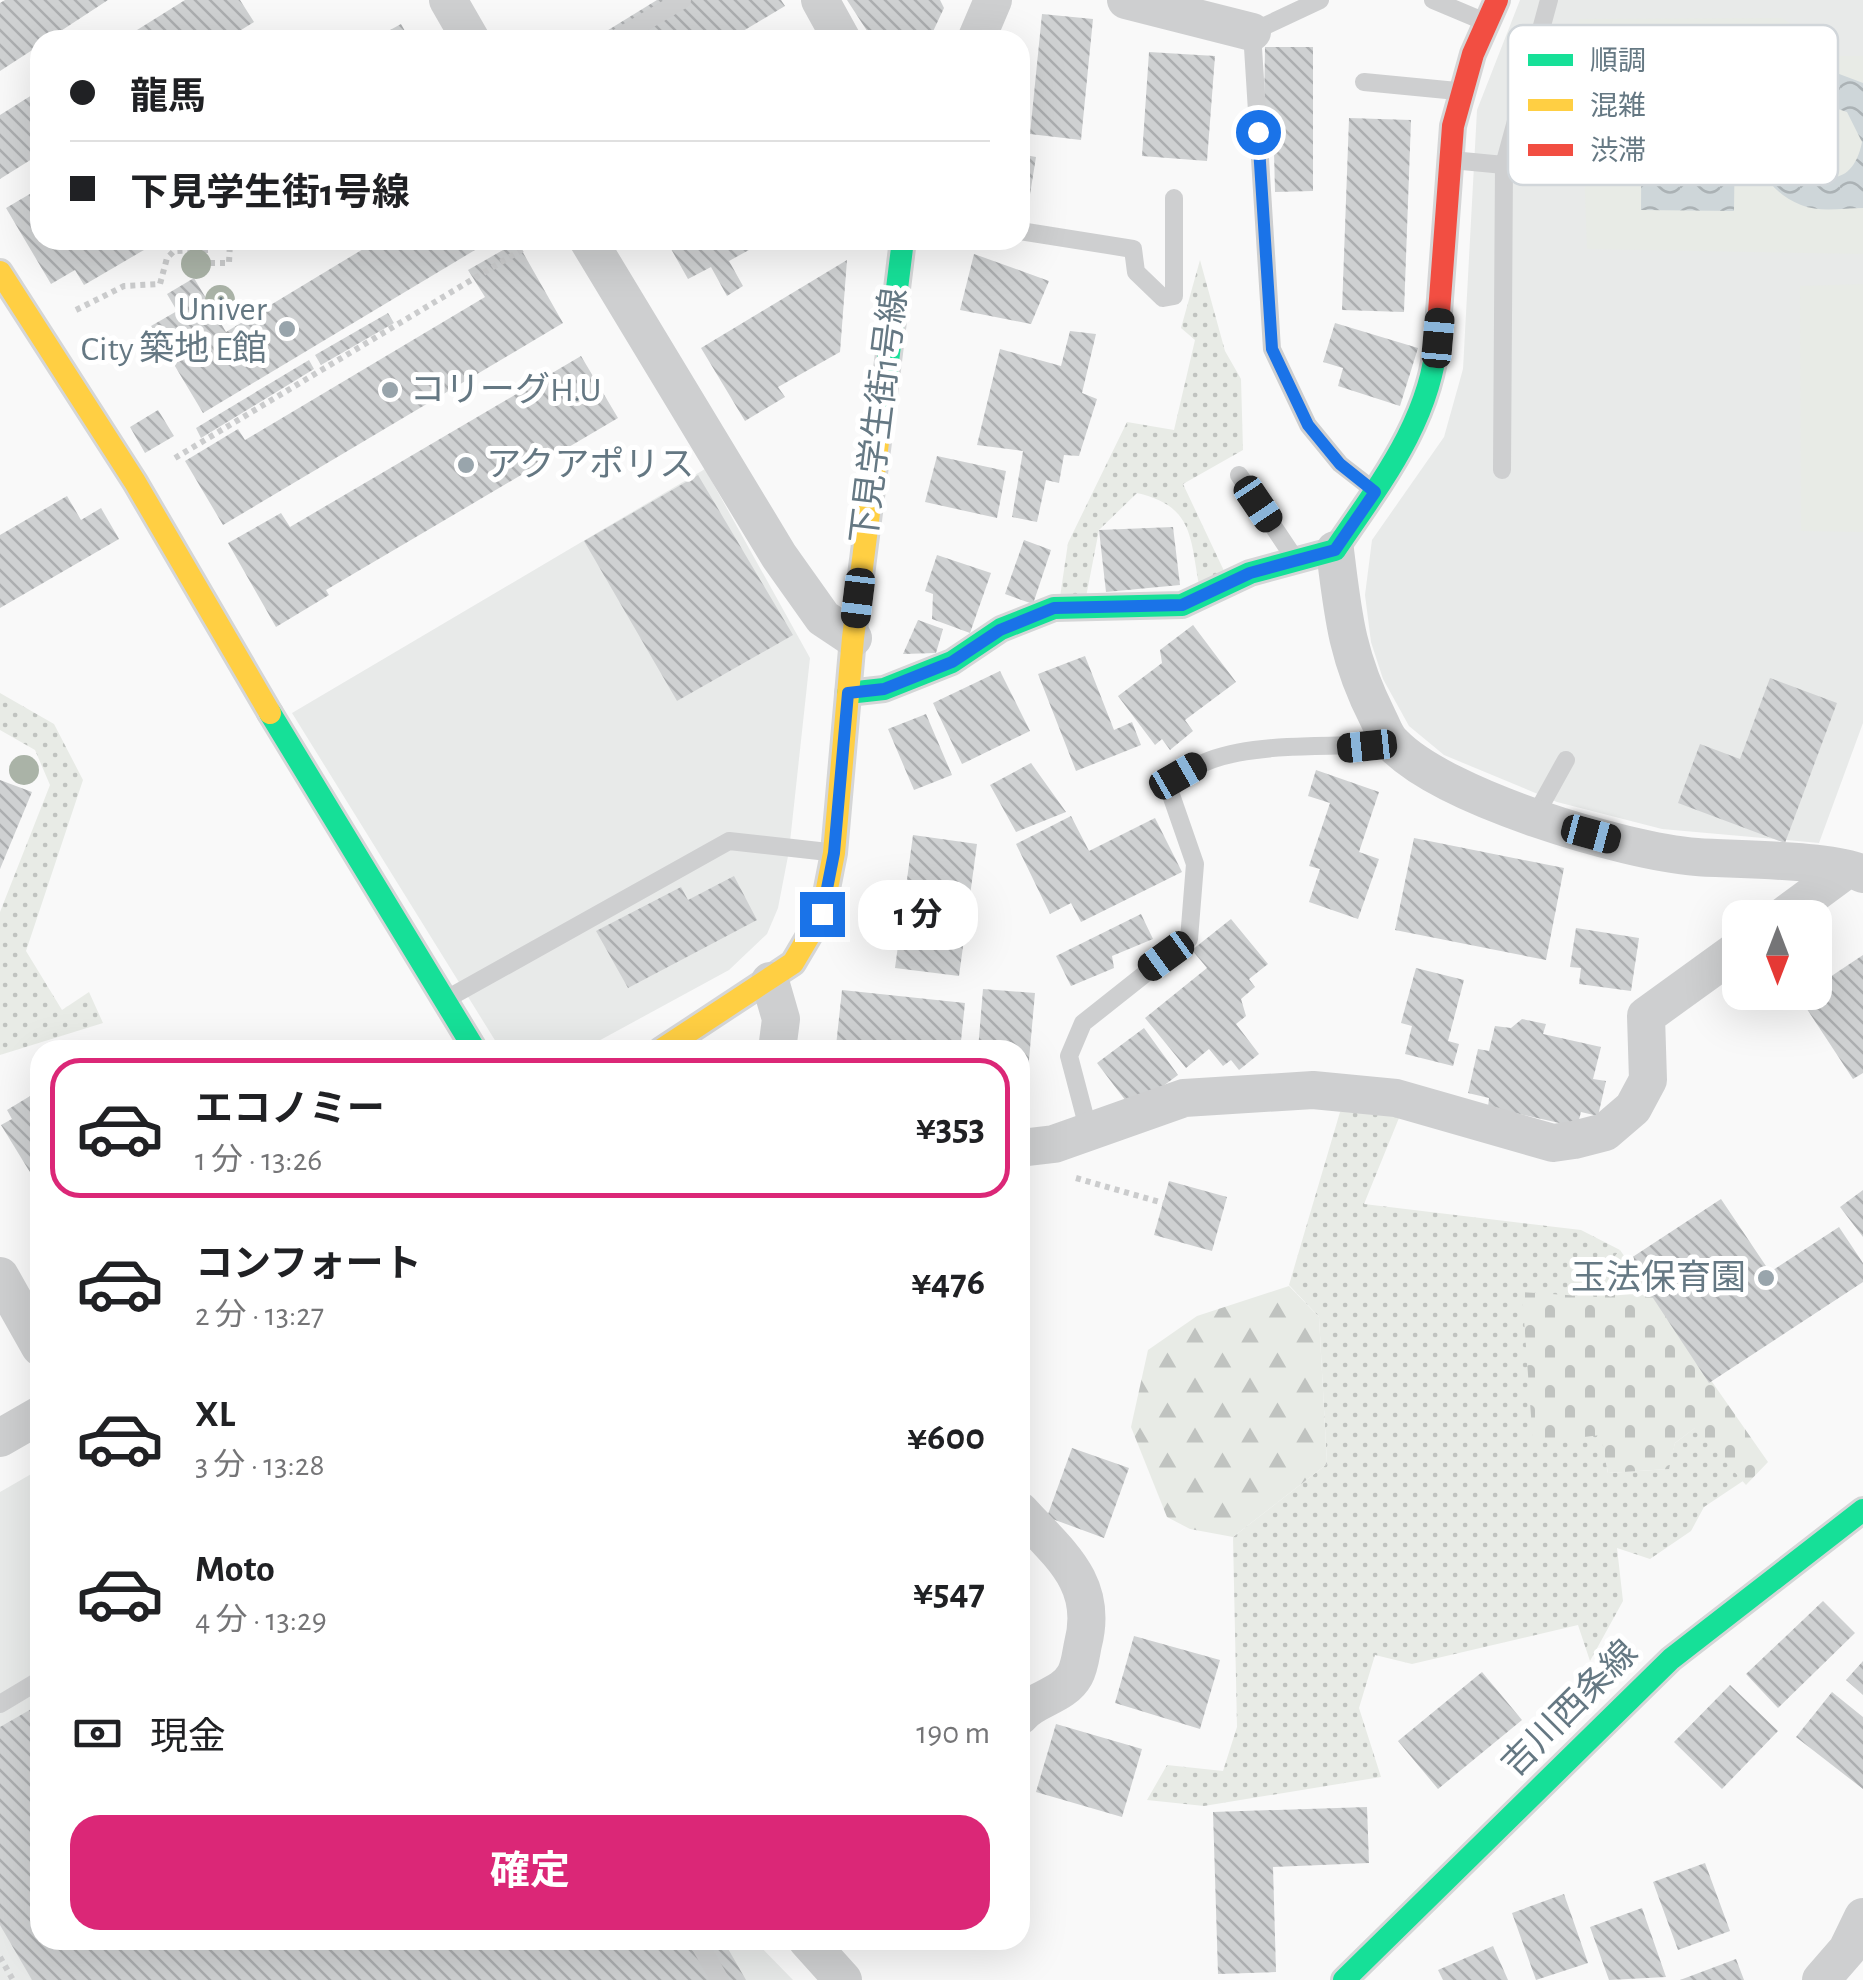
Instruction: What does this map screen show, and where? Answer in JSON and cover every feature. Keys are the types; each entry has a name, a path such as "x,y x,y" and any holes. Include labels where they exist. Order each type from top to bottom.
{"street":[{"path":"448,0 465,30"},
{"path":"820,0 836,30"},
{"path":"980,30 993,0"},
{"path":"1126,0 1252,32"},
{"path":"848,693 884,689 952,662 1000,630 1054,608 1182,605 1250,573 1335,550 1397,460 1434,374 1453,126 1497,0"},
{"path":"602,250 779,556 823,618 854,638"},
{"name":"下見学生街1号線","path":"677,1040 793,964 812,938 822,914 834,853 854,638 902,250"},
{"path":"0,272 135,482 312,786 469,1040"},
{"path":"1335,550 1346,643 1392,743 1458,784 1535,816 1664,854 1855,872"},
{"path":"1810,900 1855,872"},
{"path":"1030,1149 1184,1098 1313,1090 1396,1098 1552,1143 1605,1132 1633,1108 1648,1080 1646,1016 1722,961"},
{"path":"770,981 780,1019 778,1040"},
{"path":"0,1276 30,1328"},
{"path":"0,1438 30,1420"},
{"name":"吉川西条線","path":"1344,1980 1671,1659 1863,1510"},
{"path":"1030,1522 1066,1560 1084,1589 1087,1629 1075,1675 1053,1697 1030,1706"},
{"path":"1821,1980 1847,1950 1863,1917"},
{"path":"816,1950 843,1980"}],"lane":[{"path":"631,30 682,0"},
{"path":"1320,0 1252,32 1272,349 1308,425 1340,464 1375,492"},
{"path":"1433,0 1487,22"},
{"path":"1542,25 1549,0"},
{"path":"1364,82 1463,92"},
{"path":"1502,470 1504,165 1508,150"},
{"path":"1452,160 1504,165"},
{"path":"1030,233 1133,248 1136,272 1163,298 1174,296 1174,198"},
{"path":"1239,475 1296,560"},
{"path":"1088,1132 1069,1056 1083,1023 1190,939 1195,864 1170,792 1178,776 1210,757 1250,750 1392,743"},
{"path":"1535,816 1566,760"},
{"path":"445,1000 729,841 834,853"},
{"path":"0,1704 30,1686"},
{"path":"703,1950 720,1980"}],"path":[{"path":"38,331 112,290 160,284 167,258 174,251 206,250 206,262 229,262 230,250"},
{"path":"135,482 521,250"},
{"path":"1078,1178 1163,1203"},
{"path":"0,1957 13,1980"}],"shaded area":[{"path":"1520,0 1863,0 1863,723 1819,843 1662,829 1557,802 1444,755 1409,726 1383,679 1371,642 1365,595 1372,540 1444,437 1463,369 1477,110 1508,31 1508,185 1838,185 1838,25 1510,25"},
{"path":"705,469 810,658 789,851 778,908 767,934 729,970 600,1040 495,1040 292,713"},
{"path":"30,1475 30,1950 764,1950 793,1980 0,1980 0,1492"}],"green space":[{"path":"1782,18 1793,25 1579,25 1579,19"},
{"path":"1838,55 1863,56 1863,254 1587,249 1585,185 1838,185"},
{"path":"1200,260 1225,351 1241,379 1243,450 1183,484 1225,573 1199,585 1190,538 1179,515 1169,506 1137,493 1099,530 1086,597 1060,597 1068,543 1127,422 1174,430 1195,340 1181,328"},
{"path":"1863,284 1863,532 1801,531 1800,286"},
{"path":"0,693 54,724 83,780 26,951 62,1010 89,992 103,1023 48,1040 30,1040 30,1046 0,1055 0,912 50,785 35,750 0,730"},
{"path":"1340,1112 1401,1113 1364,1204 1581,1230 1620,1250 1602,1276 1596,1318 1599,1402 1608,1473 1668,1469 1675,1443 1696,1427 1743,1481 1704,1507 1691,1531 1650,1559 1617,1548 1623,1601 1590,1661 1578,1625 1412,1664 1375,1655 1359,1708 1381,1777 1204,1806 1147,1800 1167,1765 1223,1771 1237,1727 1233,1537 1327,1464 1319,1317 1289,1285"},
{"path":"1620,1250 1768,1462 1746,1485 1695,1428 1675,1443 1669,1469 1608,1473 1601,1435 1533,1443 1522,1292 1597,1297 1603,1271"},
{"path":"1289,1286 1319,1317 1327,1464 1233,1537 1190,1529 1167,1517 1131,1427 1148,1350 1197,1316"}],"water":[{"path":"1838,74 1863,83 1863,208 1809,207 1773,185 1838,185 1838,176 1852,167 1862,142 1847,112 1838,109"},
{"path":"1641,185 1734,185 1734,211 1641,210"}],"building":[{"path":"108,0 62,30 30,30 30,52 0,71 0,3"},
{"path":"185,0 240,0 254,22 241,30 137,30"},
{"path":"657,0 781,0 785,6 745,30 608,30"},
{"path":"847,0 940,0 944,8 934,30 866,30"},
{"path":"1042,14 1093,19 1081,140 1030,134"},
{"path":"1265,47 1313,47 1313,191 1275,192 1273,110 1264,110"},
{"path":"1149,52 1215,56 1207,161 1142,156"},
{"path":"30,96 30,160 0,179 0,115"},
{"path":"1349,118 1411,120 1404,312 1342,310"},
{"path":"1030,156 1036,157 1030,194"},
{"path":"30,194 30,249 6,208"},
{"path":"31,250 144,250 84,285 75,270 51,284"},
{"name":"Univer City 築地 E館","path":"361,250 475,250 203,413 151,326 177,311 167,294 194,278 226,332"},
{"name":"コリーグH.U","path":"503,250 522,250 563,323 223,525 185,461 238,429 245,440 485,297 468,270"},
{"path":"672,250 749,250 729,261 743,286 727,296 711,267 688,279"},
{"path":"974,254 1049,281 1031,324 960,310"},
{"path":"847,260 840,352 778,387 785,397 745,421 701,348"},
{"path":"388,313 394,323 321,365 315,355"},
{"path":"1335,323 1418,348 1400,406 1338,386 1343,368 1323,362"},
{"path":"1070,331 1096,334 1082,393 1097,399 1079,456 1064,455 1059,483 1046,480 1037,522 1012,517 1023,451 977,445 1000,349 1061,366"},
{"name":"アクアポリス","path":"581,356 618,418 326,590 329,595 276,627 228,543 281,513 290,527"},
{"path":"309,360 314,369 201,438 196,428"},
{"path":"158,410 174,436 145,453 130,427"},
{"path":"937,456 1006,471 997,518 925,502"},
{"path":"698,475 793,635 677,701 584,541"},
{"path":"67,496 81,520 101,508 119,539 0,608 0,535"},
{"path":"1173,527 1180,585 1106,592 1099,530"},
{"path":"1024,540 1051,550 1033,604 1005,594"},
{"path":"937,555 991,573 970,633 932,619 933,594 925,591"},
{"path":"918,620 943,629 936,653 903,654"},
{"path":"1193,625 1236,682 1185,720 1193,731 1170,750 1162,739 1155,745 1118,696 1162,663 1160,650"},
{"path":"1085,656 1114,730 1132,722 1141,745 1076,771 1038,674"},
{"path":"1000,671 1030,731 962,764 933,703"},
{"path":"1770,678 1837,703 1785,843 1678,803 1700,744 1740,759"},
{"path":"926,714 952,775 914,790 888,729"},
{"path":"1031,763 1066,812 1016,832 990,785"},
{"path":"1316,770 1379,792 1359,852 1379,859 1358,919 1309,902 1320,869 1309,866 1330,803 1308,796"},
{"path":"0,780 32,792 0,869"},
{"path":"1071,816 1089,851 1155,818 1182,872 1081,922 1071,903 1050,914 1016,844"},
{"path":"913,835 977,844 959,976 895,968"},
{"path":"1414,838 1564,868 1546,960 1395,930"},
{"path":"734,876 757,920 628,988 596,931 681,887 688,900"},
{"path":"1141,914 1153,939 1112,956 1114,968 1071,986 1056,956"},
{"path":"1231,919 1268,964 1249,979 1255,987 1241,999 1246,1016 1236,1024 1259,1054 1239,1070 1231,1060 1223,1066 1209,1049 1186,1068 1145,1018 1207,968 1192,950"},
{"path":"1576,928 1639,938 1631,991 1579,984 1581,968 1570,967"},
{"path":"1863,955 1863,1073 1853,1079 1808,1010 1832,1010 1832,976"},
{"path":"1416,968 1464,980 1448,1041 1459,1044 1453,1066 1405,1054 1412,1026 1401,1023"},
{"path":"983,989 1035,993 1030,1049 1030,1040 979,1040"},
{"path":"842,990 965,1003 961,1040 837,1040"},
{"path":"1522,1019 1546,1024 1543,1034 1601,1047 1593,1079 1606,1081 1598,1116 1581,1112 1577,1127 1488,1107 1489,1098 1468,1093 1478,1049 1489,1051 1495,1026 1511,1028"},
{"path":"1144,1028 1178,1075 1132,1109 1097,1063"},
{"path":"30,1096 30,1172 1,1125 12,1119 7,1110"},
{"path":"1169,1181 1227,1197 1212,1251 1154,1235"},
{"path":"1863,1190 1863,1237 1840,1207"},
{"path":"1721,1199 1770,1272 1839,1227 1863,1263 1863,1282 1709,1383 1628,1260"},
{"path":"1072,1448 1129,1468 1104,1538 1047,1517"},
{"path":"1823,1601 1855,1633 1778,1708 1746,1674"},
{"path":"1134,1636 1220,1660 1200,1729 1115,1703"},
{"path":"1863,1661 1863,1695 1846,1680"},
{"path":"1482,1672 1522,1720 1438,1789 1398,1741"},
{"path":"1730,1685 1778,1731 1722,1789 1674,1742"},
{"path":"1832,1692 1863,1717 1863,1789 1796,1737"},
{"path":"30,1710 30,1950 729,1950 746,1980 32,1980 0,1925 0,1727"},
{"path":"1056,1724 1142,1749 1122,1817 1036,1792"},
{"path":"1367,1807 1369,1863 1273,1867 1276,1972 1218,1974 1213,1812"},
{"path":"1705,1863 1730,1931 1678,1950 1653,1882"},
{"path":"1564,1894 1588,1963 1536,1980 1512,1913"},
{"path":"1642,1908 1666,1977 1609,1980 1590,1927"},
{"path":"1493,1946 1508,1980 1443,1980 1438,1970"},
{"path":"1736,1959 1744,1980 1680,1980"}],"traffic: fast":[{"path":"879,434 902,250"},
{"path":"848,693 884,689 952,662 1001,629 1054,608 1182,605 1250,573 1335,550 1385,476 1414,424 1433,369 1437,339"},
{"path":"270,713 469,1040"},
{"path":"1344,1980 1671,1659 1863,1510"}],"traffic: slow":[{"path":"0,272 135,482 270,713"},
{"path":"676,1040 793,963 822,914 834,853 853,638 879,434"}],"traffic: jam":[{"path":"1437,339 1453,126 1473,54 1497,0"}],"place":[{"name":"Univer City 築地 E館","path":"287,329"},
{"name":"コリーグH.U","path":"390,390"},
{"name":"アクアポリス","path":"466,465"},
{"name":"玉法保育園","path":"1766,1278"}],"route":[{"path":"822,914 834,853 848,693 884,689 952,662 1000,630 1054,608 1182,605 1250,573 1335,550 1375,492 1340,464 1308,425 1272,349 1258,132"}]}
